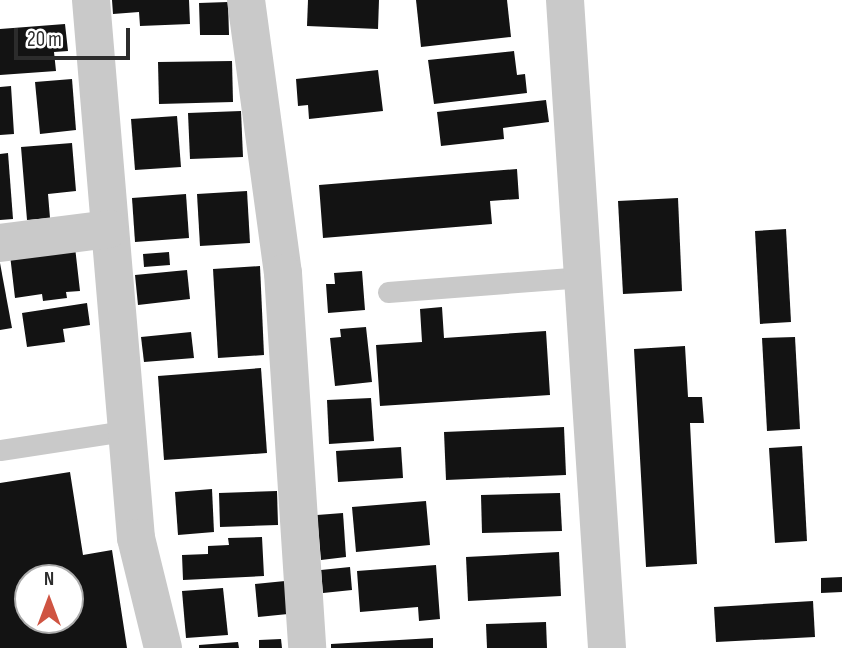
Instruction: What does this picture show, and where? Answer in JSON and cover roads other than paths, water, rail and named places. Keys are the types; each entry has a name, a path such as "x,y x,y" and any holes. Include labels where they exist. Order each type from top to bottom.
{"street":[{"path":"91,0 124,431 135,538 163,648"},
{"path":"246,0 283,273 307,648"},
{"path":"565,0 607,648"},
{"path":"0,243 109,229"}],"lane":[{"path":"388,292 583,276"},
{"path":"0,450 124,431"}]}
